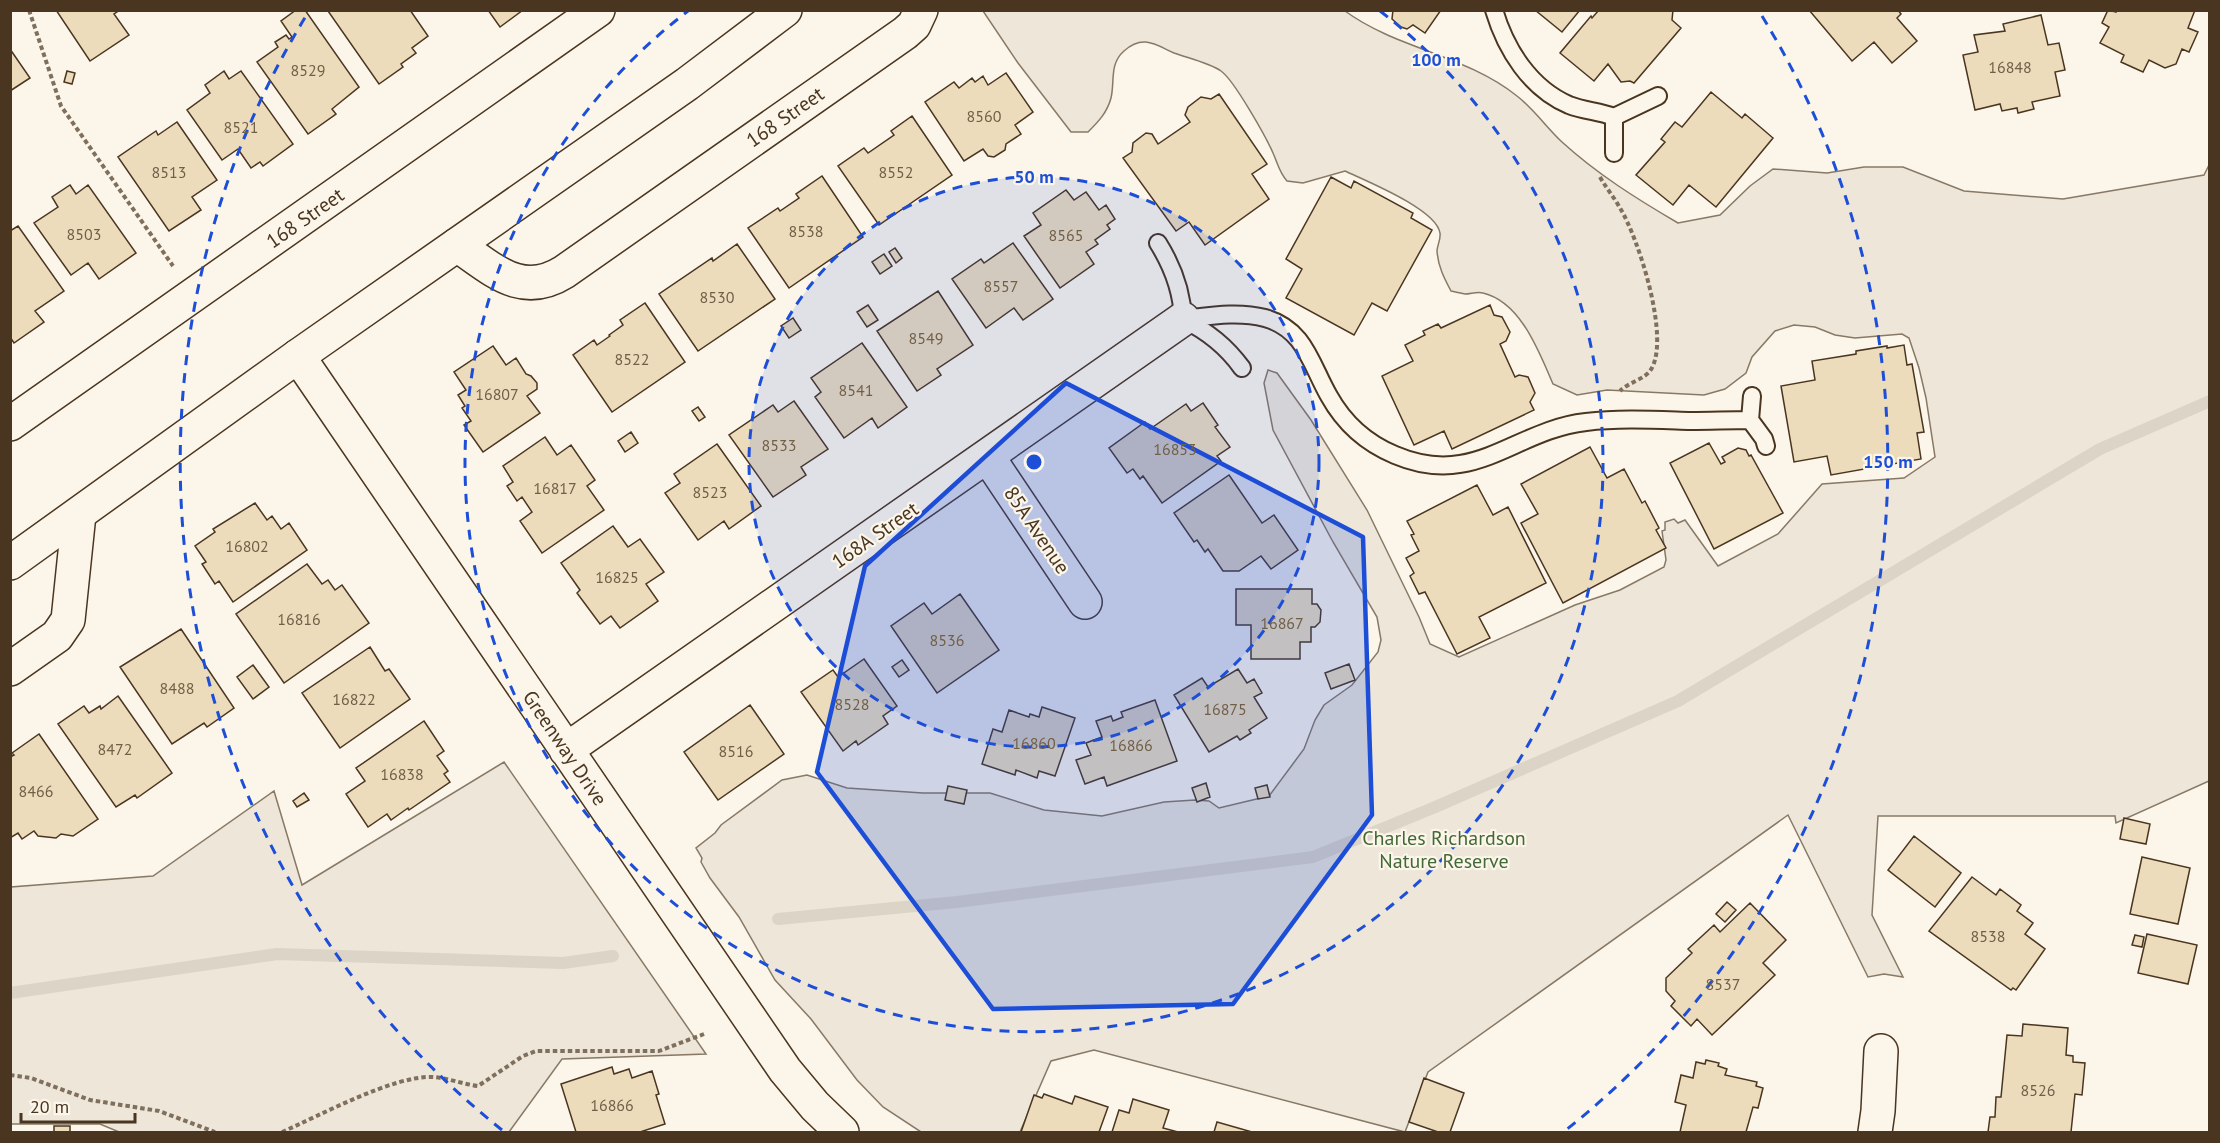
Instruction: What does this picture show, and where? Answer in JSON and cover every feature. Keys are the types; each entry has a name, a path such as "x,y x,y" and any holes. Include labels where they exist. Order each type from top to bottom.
{"street":[{"name":"168 Street","path":"10,424 598,10"},
{"path":"10,562 298,356 687,84 785,10"},
{"name":"168 Street","path":"457,245 519,283 547,281 905,33 914,25 921,10"},
{"name":"168A Street","path":"566,750 1183,319"},
{"name":"Greenway Drive","path":"298,356 785,1070 809,1100 842,1132"},
{"name":"85A Avenue","path":"988,457 1085,602"},
{"path":"10,669 57,636 68,620 79,514"},
{"path":"1875,1132 1881,1051"}],"lane":[{"path":"1494,10 1505,41 1515,58 1540,87 1569,104 1614,117 1658,96"},
{"path":"1614,117 1614,153"},
{"path":"1158,243 1169,260 1176,280 1182,299 1183,319"},
{"path":"1183,319 1237,315 1267,318 1282,326 1305,348 1328,395 1356,431 1373,444 1417,462 1442,466 1471,462 1570,425 1587,422 1750,420"},
{"path":"1183,319 1216,339 1242,368"},
{"path":"1752,396 1750,420 1764,439 1766,446"}],"path":[{"path":"29,10 61,106 178,273"},
{"path":"1598,174 1621,208 1635,240 1650,282 1657,335 1654,365 1649,373 1621,389 1616,401 1617,421"},
{"path":"282,1132 378,1090 411,1079 432,1077 478,1086 523,1056 536,1051 659,1051 704,1034"},
{"path":"10,1075 31,1078 90,1100 159,1111 215,1132"}],"highlighted area":[{"path":"1066,383 1363,537 1372,815 1233,1004 993,1009 817,772 865,566"}],"green space":[{"name":"Charles Richardson Nature Reserve","path":"983,11 1345,11 1387,35 1454,61 1497,82 1523,101 1562,142 1589,165 1678,223 1720,215 1750,186 1773,169 1827,173 1864,167 1903,167 1964,191 2063,199 2204,175 2209,165 2209,781 2116,823 2115,816 1878,816 1872,915 1903,977 1884,974 1868,977 1788,815 1428,1072 1405,1132 1094,1050 1051,1061 1020,1132 921,1132 883,1107 857,1080 811,1019 775,980 739,917 710,878 696,848 715,833 721,825 782,780 807,775 847,788 923,793 990,793 1044,810 1102,816 1164,802 1209,801 1219,808 1269,796 1304,749 1315,720 1324,705 1352,685 1378,652 1381,640 1377,617 1333,542 1273,430 1264,383 1268,370 1277,373 1311,420 1367,510 1430,644 1459,657 1575,605 1620,590 1664,567 1666,560 1662,531 1665,530 1665,522 1674,519 1678,523 1685,520 1718,566 1778,534 1822,484 1904,478 1935,457 1919,368 1909,338 1902,334 1855,338 1835,335 1815,327 1794,325 1775,331 1752,357 1746,373 1725,389 1704,395 1607,390 1577,395 1553,384 1527,330 1508,307 1496,298 1483,293 1465,294 1451,291 1442,272 1438,256 1440,233 1436,224 1414,205 1345,171 1303,183 1287,181 1249,109 1234,85 1221,71 1155,44 1137,43 1124,51 1116,62 1111,98 1102,117 1088,132 1071,132 1018,63"},
{"path":"504,762 706,1054 562,1059 509,1132 119,1132 100,1124 11,1124 11,887 153,876 274,791 302,885"}],"building":[{"path":"56,10 120,10 114,14 129,35 90,61"},
{"path":"296,10 305,10 359,87 332,109 336,114 308,134 257,62 278,47 275,42 286,35 289,39 292,37 281,21"},
{"path":"410,10 428,36 412,48 416,53 401,64 403,67 379,84 328,11"},
{"path":"488,10 523,10 500,27"},
{"path":"1393,10 1441,10 1425,33 1413,25 1407,29 1401,27 1392,19"},
{"path":"1535,10 1580,10 1562,32"},
{"path":"1599,10 1673,10 1672,20 1681,28 1634,83 1621,82 1608,64 1594,81 1560,53 1591,16 1592,18"},
{"path":"1809,10 1898,10 1901,14 1897,18 1917,41 1892,63 1874,42 1852,61"},
{"path":"2108,10 2116,12 2116,10 2195,10 2188,28 2198,32 2189,52 2182,49 2176,64 2165,68 2149,60 2143,72 2121,62 2124,55 2100,43 2109,27 2102,23"},
{"path":"2041,15 2048,45 2059,43 2065,70 2055,72 2060,96 2032,102 2034,109 2018,113 2017,108 2002,111 2000,104 1975,110 1963,55 1978,52 1974,35 2005,31 2003,24"},
{"path":"10,49 30,78 10,91"},
{"path":"67,71 75,73 72,84 64,82"},
{"path":"224,71 229,79 241,71 293,144 263,166 260,162 251,168 238,149 222,160 187,110 210,93 205,85"},
{"path":"1006,73 1033,112 1015,125 1021,134 1006,144 1005,150 994,157 988,156 983,149 964,161 925,102 954,82 959,88 972,78 975,82 983,76 988,85"},
{"path":"1711,92 1742,118 1745,114 1773,138 1716,207 1689,185 1673,205 1636,175 1665,142 1661,139 1675,122 1682,127"},
{"path":"1219,94 1267,164 1252,174 1269,199 1205,245 1189,222 1176,231 1123,158 1132,152 1133,143 1146,133 1152,134 1158,144 1190,122 1185,115 1188,107 1201,97 1211,99"},
{"path":"912,116 952,175 879,225 838,166 864,148 868,153 894,135 891,131"},
{"path":"177,122 217,180 192,197 201,210 169,231 118,157 156,131 158,135"},
{"path":"822,176 863,237 789,288 748,228 778,208 780,211 799,198 796,194"},
{"path":"1331,177 1351,188 1354,181 1413,213 1411,218 1432,230 1387,311 1372,303 1354,335 1286,298 1302,269 1286,259"},
{"path":"70,185 76,194 88,185 136,253 99,279 88,263 71,275 34,223 58,207 52,197"},
{"path":"1066,190 1074,200 1086,192 1099,210 1106,205 1115,219 1107,225 1110,229 1095,240 1098,244 1086,252 1094,264 1060,288 1024,236 1041,225 1033,213"},
{"path":"18,226 64,291 35,311 44,322 14,343 10,337 10,231"},
{"path":"1013,243 1053,299 1023,320 1014,308 986,328 952,279 981,259 984,263"},
{"path":"737,244 775,299 698,351 659,294"},
{"path":"895,248 902,258 896,263 889,252"},
{"path":"884,254 892,266 880,274 872,262"},
{"path":"938,291 973,345 937,369 941,375 917,391 877,331"},
{"path":"645,303 685,362 612,412 573,355 594,340 597,345 610,336 623,325 620,320"},
{"path":"868,305 878,320 867,327 857,312"},
{"path":"1490,305 1494,315 1502,317 1510,332 1506,341 1500,344 1515,377 1519,375 1528,377 1535,393 1530,402 1534,410 1452,449 1444,431 1414,445 1382,376 1413,361 1405,345 1425,335 1423,331 1438,324 1441,328"},
{"path":"793,318 801,330 789,338 781,326"},
{"path":"862,343 907,407 878,428 872,418 844,438 815,397 821,392 811,378"},
{"path":"1904,345 1907,365 1912,364 1924,432 1917,433 1921,459 1831,475 1827,456 1794,462 1781,386 1815,380 1812,361 1856,354 1856,351"},
{"path":"493,346 506,365 516,358 526,374 537,383 537,389 527,396 540,413 483,452 464,425 471,421 462,408 465,406 458,395 466,390 454,372"},
{"path":"794,401 828,449 801,467 806,475 773,497 729,435 773,405 778,412"},
{"path":"1203,403 1218,425 1215,427 1230,447 1217,456 1221,461 1162,503 1143,476 1140,479 1133,469 1127,473 1109,448 1145,422 1150,429 1186,404 1191,411"},
{"path":"698,407 705,417 699,421 692,411"},
{"path":"631,432 638,443 625,452 618,441"},
{"path":"545,437 557,455 571,445 595,480 587,486 604,510 542,553 520,521 532,512 522,497 517,501 507,486 513,482 503,466"},
{"path":"1709,443 1721,464 1725,462 1722,457 1738,448 1746,450 1783,513 1714,549 1670,463"},
{"path":"717,444 761,506 729,529 724,521 698,540 665,493 680,483 674,474"},
{"path":"1590,447 1607,478 1624,469 1642,503 1645,501 1666,548 1563,603 1521,523 1538,514 1521,484"},
{"path":"1229,475 1262,523 1274,515 1298,550 1271,569 1261,556 1239,571 1223,571 1208,549 1205,552 1197,540 1194,542 1174,513"},
{"path":"1477,485 1493,515 1508,507 1546,583 1479,617 1490,638 1457,654 1425,592 1419,594 1410,576 1414,573 1406,558 1419,551 1407,521"},
{"path":"255,503 267,520 272,516 281,529 289,523 307,550 233,602 219,581 215,584 202,564 206,562 195,546 215,532 213,529"},
{"path":"613,526 628,547 640,539 664,572 646,584 658,601 620,628 611,616 600,624 577,593 580,590 561,563"},
{"path":"307,564 322,584 328,580 335,590 342,585 369,623 284,683 236,614"},
{"path":"1236,589 1312,589 1312,604 1317,604 1321,610 1320,622 1315,627 1311,627 1311,642 1300,642 1300,659 1251,659 1251,625 1236,625"},
{"path":"960,594 999,650 937,693 891,626 924,603 932,614"},
{"path":"181,629 234,708 207,727 204,723 172,744 120,667"},
{"path":"370,647 385,671 389,669 410,699 340,748 302,693"},
{"path":"864,659 897,706 883,716 888,724 858,745 856,741 843,751 801,692 833,670 838,677"},
{"path":"902,660 909,670 899,677 892,667"},
{"path":"1349,664 1355,680 1331,689 1325,673"},
{"path":"253,665 269,687 253,699 237,677"},
{"path":"1238,669 1247,683 1254,679 1262,693 1254,697 1267,718 1249,730 1251,733 1240,740 1237,736 1209,752 1174,695 1202,678 1208,687"},
{"path":"118,696 172,773 137,798 135,795 116,807 58,724 84,706 89,713 100,706 101,709"},
{"path":"1155,700 1177,761 1107,786 1104,777 1085,784 1076,760 1091,755 1086,743 1102,737 1096,721 1111,716 1113,721 1123,717 1121,712"},
{"path":"750,705 784,754 718,800 684,752"},
{"path":"1042,707 1075,718 1055,776 1039,771 1037,778 1016,770 1015,775 982,764 993,729 1002,732 1009,710 1029,717 1030,714 1039,717"},
{"path":"424,721 444,751 437,756 448,771 444,774 450,782 391,820 387,814 368,827 346,794 365,781 356,768"},
{"path":"39,734 98,819 73,836 61,834 56,838 38,836 34,831 22,839 18,833 10,838 10,757 14,755 12,753"},
{"path":"1206,783 1210,797 1197,802 1192,788"},
{"path":"1267,785 1270,797 1258,799 1255,788"},
{"path":"948,786 967,790 964,804 945,800"},
{"path":"304,793 309,800 297,807 293,801"},
{"path":"2124,818 2150,824 2146,844 2120,839"},
{"path":"1914,836 1961,873 1935,907 1888,870"},
{"path":"2142,857 2190,868 2178,924 2130,914"},
{"path":"1972,877 1996,895 2000,889 2021,905 2017,911 2033,923 2025,934 2045,949 2016,990 2013,988 2011,990 1929,931"},
{"path":"1727,902 1736,910 1725,922 1716,914"},
{"path":"1750,903 1786,940 1763,963 1775,975 1712,1035 1697,1019 1691,1026 1671,1006 1675,1001 1666,991 1666,978 1692,953 1688,949 1714,925 1720,932"},
{"path":"2147,934 2197,945 2188,984 2138,973"},
{"path":"2135,935 2144,937 2142,947 2132,945"},
{"path":"2023,1024 2068,1028 2066,1055 2073,1056 2073,1062 2085,1063 2082,1095 2075,1094 2071,1132 1988,1132 1990,1117 1995,1117 1996,1097 2001,1097 2007,1035 2022,1036"},
{"path":"1706,1060 1719,1063 1718,1066 1727,1069 1725,1075 1757,1082 1756,1086 1763,1088 1758,1108 1753,1107 1746,1132 1680,1132 1686,1105 1675,1102 1681,1075 1693,1078 1696,1062 1705,1064"},
{"path":"612,1067 614,1074 629,1069 632,1078 652,1071 659,1094 656,1095 665,1124 640,1132 576,1132 561,1084"},
{"path":"1424,1078 1464,1093 1450,1132 1438,1132 1409,1122"},
{"path":"1044,1094 1072,1104 1075,1096 1108,1107 1099,1132 1021,1132 1034,1095 1042,1098"},
{"path":"1133,1099 1169,1110 1163,1128 1178,1132 1112,1132 1119,1110 1129,1113"},
{"path":"1217,1122 1252,1132 1214,1132"},
{"path":"54,1126 70,1126 70,1132 54,1132"}],"waterway":[{"path":"778,919 957,902 1313,857 1433,808 1678,701 2100,449 2210,401"},
{"path":"10,993 277,954 563,963 613,956"}]}
